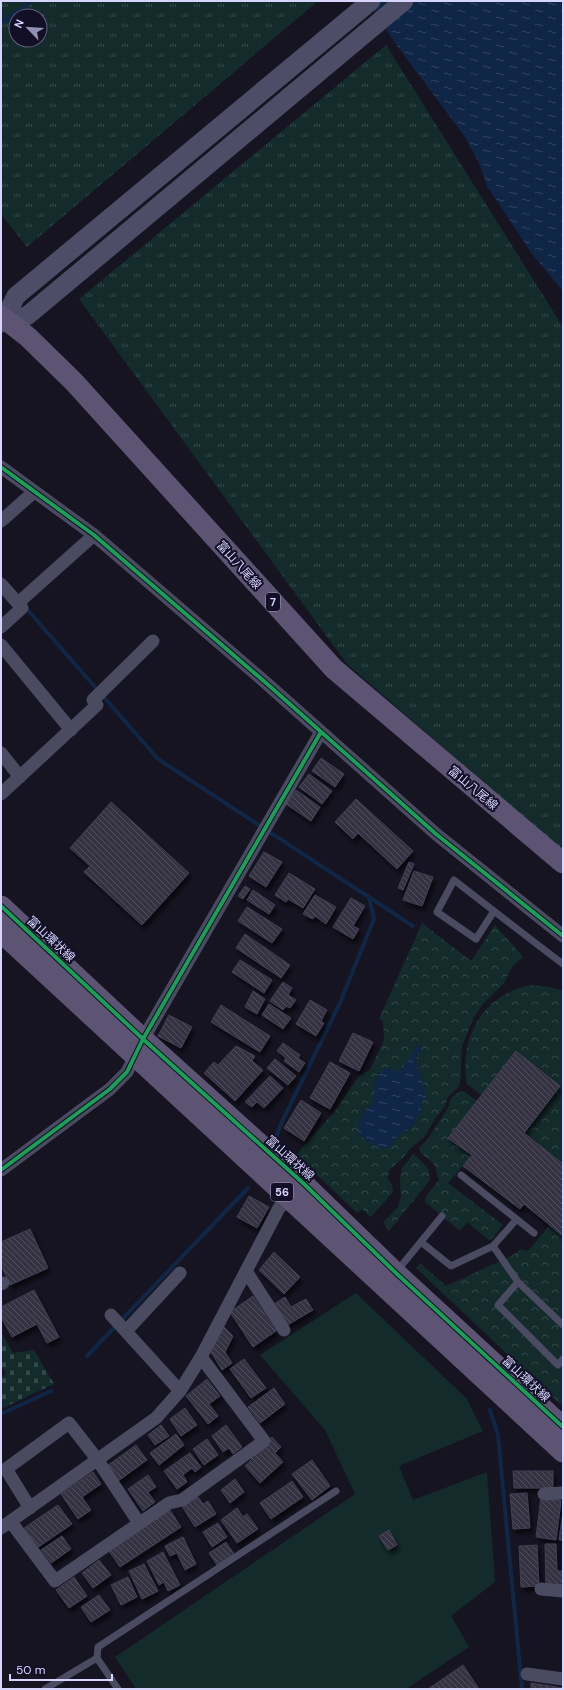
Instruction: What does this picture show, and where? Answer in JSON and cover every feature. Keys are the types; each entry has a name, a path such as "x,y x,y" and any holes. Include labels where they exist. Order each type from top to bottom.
{"main road":[{"name":"富山八尾線","path":"2,320 28,337 74,382 334,669 563,862"},
{"name":"富山環状線","path":"1,906 6,932 139,1047 303,1183 390,1279 563,1452"},
{"name":"富山環状線","path":"139,1047 289,1198 390,1279 563,1427"}],"street":[{"path":"2,320 16,296 371,1"},
{"path":"2,320 27,316 404,1"},
{"path":"1,468 94,536 247,666 436,834 563,936"},
{"path":"1,520 34,492"},
{"path":"1,627 22,608 22,600 94,536"},
{"path":"1,584 22,600"},
{"path":"1,794 97,705 93,700 153,641"},
{"path":"1,645 71,730"},
{"path":"1,1170 110,1089 127,1072 139,1047 321,732"},
{"path":"1,753 20,777"},
{"path":"200,1357 264,1441 182,1500 169,1503 55,1581 6,1525 156,1418 180,1392 279,1208 303,1183"},
{"path":"246,1271 284,1330"},
{"path":"180,1274 118,1323 180,1392"},
{"path":"30,1508 6,1469 68,1423 97,1460 139,1523"},
{"path":"544,1494 563,1494"},
{"path":"542,1589 563,1591"},
{"path":"527,1674 563,1679"}],"lane":[{"path":"494,911 476,939 437,912 454,880 563,964"},
{"path":"461,1176 534,1233"},
{"path":"390,1279 442,1216"},
{"path":"420,1242 451,1266 493,1246 516,1220"},
{"path":"493,1246 518,1282 563,1325"},
{"path":"518,1282 498,1305 558,1365 563,1359"},
{"path":"118,1689 97,1658 98,1647 336,1491"},
{"path":"45,1689 97,1658"}],"green space":[{"path":"1,1 318,1 27,247 1,214"},
{"path":"386,45 563,327 563,851 347,664 79,299"},
{"path":"422,923 471,961 495,925 523,957 512,967 504,983 483,1004 474,1017 462,1046 461,1077 459,1086 448,1097 445,1106 424,1137 390,1169 387,1178 392,1185 393,1192 371,1217 362,1209 357,1213 296,1155 334,1112 359,1076 370,1070 384,1040 383,1021 379,1019"},
{"path":"530,985 550,987 563,991 563,1164 524,1133 560,1086 516,1051 481,1095 467,1084 465,1067 467,1051 471,1035 478,1021 487,1009 499,998 513,990"},
{"path":"463,1091 477,1101 448,1137 472,1155 448,1183 503,1225 490,1241 467,1222 460,1231 425,1202 426,1196 439,1180 433,1164 422,1154 419,1148 427,1140 448,1108 451,1098"},
{"path":"413,1154 423,1162 427,1168 430,1180 389,1231 383,1222 397,1208 401,1197 400,1179 402,1168"},
{"path":"550,1225 563,1236 563,1404 561,1405 416,1268 420,1263 446,1286 513,1255 521,1249 528,1251"},
{"path":"356,1293 466,1398 483,1431 399,1466 413,1500 487,1472 495,1582 451,1616 469,1647 406,1689 136,1689 115,1657 355,1494 325,1430 260,1355"},
{"path":"1,1332 13,1353 34,1350 54,1384 1,1409 1,1378 6,1374 1,1366"}],"water":[{"path":"368,1 563,1 563,291 532,254 487,186 480,165 465,137 395,43"},
{"path":"418,1044 421,1049 415,1061 426,1097 421,1105 421,1111 413,1127 397,1136 391,1146 386,1149 377,1147 359,1135 360,1121 363,1113 372,1102 376,1077 382,1070 388,1067 399,1071 409,1060"}],"building":[{"path":"321,758 344,774 335,787 312,771"},
{"path":"309,774 332,791 322,804 299,787"},
{"path":"296,790 320,807 311,821 286,804"},
{"path":"356,799 413,851 397,869 358,833 353,839 335,822"},
{"path":"111,802 189,873 142,925 84,872 90,866 70,848"},
{"path":"264,852 282,862 266,887 249,876"},
{"path":"409,862 414,864 403,890 398,888"},
{"path":"414,871 433,877 422,906 403,900"},
{"path":"289,873 315,889 303,908 288,899 286,902 275,895"},
{"path":"245,886 250,889 243,899 238,896"},
{"path":"253,890 275,905 269,914 247,900"},
{"path":"315,895 336,907 326,924 315,916 313,919 303,914"},
{"path":"351,898 365,906 353,926 359,929 353,939 333,927"},
{"path":"247,907 282,929 272,943 238,921"},
{"path":"245,934 290,965 281,978 236,948"},
{"path":"240,960 272,980 264,993 232,972"},
{"path":"283,982 292,988 288,995 296,1000 290,1008 286,1006 283,1010 270,1001"},
{"path":"253,991 265,999 257,1014 245,1007"},
{"path":"310,1000 327,1010 321,1021 324,1023 316,1036 296,1024"},
{"path":"269,1004 291,1018 283,1029 262,1015"},
{"path":"221,1005 270,1036 260,1052 211,1022"},
{"path":"169,1015 192,1027 181,1048 158,1036"},
{"path":"353,1033 373,1042 359,1071 339,1061"},
{"path":"283,1043 300,1055 298,1058 305,1063 299,1072 284,1061 286,1058 277,1051"},
{"path":"236,1046 255,1056 252,1061 263,1070 235,1101 204,1073 214,1062 218,1065"},
{"path":"516,1051 560,1086 524,1133 563,1164 563,1236 524,1204 520,1209 463,1166 472,1155 448,1138"},
{"path":"275,1059 296,1076 288,1085 267,1068"},
{"path":"330,1062 350,1073 330,1109 310,1098"},
{"path":"270,1076 283,1088 264,1108 257,1102 252,1107 245,1102"},
{"path":"301,1100 321,1113 304,1141 284,1128"},
{"path":"249,1196 269,1207 257,1228 237,1217"},
{"path":"30,1229 48,1268 10,1285 1,1265 1,1242"},
{"path":"274,1252 300,1277 284,1294 259,1270"},
{"path":"34,1290 59,1337 47,1343 37,1324 12,1337 1,1317 1,1307"},
{"path":"253,1296 276,1331 253,1347 230,1312"},
{"path":"285,1297 291,1307 306,1299 313,1310 284,1327 271,1306"},
{"path":"224,1327 233,1336 225,1352 232,1363 222,1370 211,1352"},
{"path":"244,1359 266,1388 251,1398 230,1369"},
{"path":"207,1379 220,1396 209,1404 218,1416 208,1424 186,1396"},
{"path":"274,1388 285,1404 260,1423 248,1407"},
{"path":"185,1408 197,1425 181,1436 170,1419"},
{"path":"161,1425 169,1436 155,1445 148,1435"},
{"path":"226,1425 242,1447 233,1454 229,1448 223,1452 212,1436"},
{"path":"176,1434 184,1445 159,1465 150,1453"},
{"path":"272,1437 281,1447 275,1453 283,1462 260,1483 245,1466 252,1459 250,1457"},
{"path":"207,1439 218,1455 204,1465 193,1449"},
{"path":"136,1445 147,1460 118,1481 107,1466"},
{"path":"190,1453 201,1467 195,1472 192,1468 183,1475 187,1482 177,1489 164,1471"},
{"path":"312,1460 330,1486 312,1500 292,1474"},
{"path":"513,1471 553,1471 553,1488 514,1488"},
{"path":"93,1472 101,1484 82,1497 91,1510 78,1519 61,1494"},
{"path":"148,1475 156,1487 148,1492 155,1502 143,1511 128,1489"},
{"path":"235,1479 244,1492 230,1503 221,1490"},
{"path":"292,1481 303,1497 271,1519 260,1503"},
{"path":"527,1493 530,1528 513,1529 510,1494"},
{"path":"198,1497 203,1504 208,1501 216,1514 195,1527 182,1506"},
{"path":"541,1498 561,1501 556,1540 536,1537"},
{"path":"58,1505 72,1524 37,1548 24,1528"},
{"path":"237,1508 243,1517 247,1514 258,1529 237,1543 221,1520"},
{"path":"170,1510 181,1527 120,1567 109,1551"},
{"path":"563,1512 563,1540 559,1540"},
{"path":"218,1523 227,1537 212,1547 203,1532"},
{"path":"389,1530 397,1545 388,1550 379,1536"},
{"path":"62,1536 71,1549 51,1563 41,1550"},
{"path":"183,1537 196,1564 185,1570 177,1553 170,1556 165,1546"},
{"path":"226,1542 234,1554 217,1565 209,1553"},
{"path":"545,1544 556,1544 557,1571 563,1571 563,1587 546,1587"},
{"path":"537,1545 539,1586 521,1587 519,1546"},
{"path":"163,1552 180,1585 168,1591 164,1582 159,1585 147,1561"},
{"path":"99,1560 111,1575 93,1588 82,1573"},
{"path":"144,1564 158,1591 142,1599 129,1571"},
{"path":"74,1577 87,1596 69,1608 56,1590"},
{"path":"128,1577 137,1597 121,1605 111,1585"},
{"path":"99,1595 110,1610 91,1622 81,1607"},
{"path":"463,1665 479,1689 428,1689"},
{"path":"531,1683 563,1688 563,1689 531,1689"}],"waterway":[{"path":"1,23 32,1"},
{"path":"25,607 158,759 413,926"},
{"path":"276,1138 280,1126 339,1005 374,919 369,897"},
{"path":"87,1356 248,1188"},
{"path":"1,1414 51,1391"},
{"path":"490,1410 498,1435 522,1689"}],"cycle path":[{"path":"1,467 94,535 265,682 436,834 563,936"},
{"path":"1,1170 110,1089 127,1072 143,1039 321,732"},
{"path":"1,906 143,1039 303,1183 396,1273 563,1427"}]}
